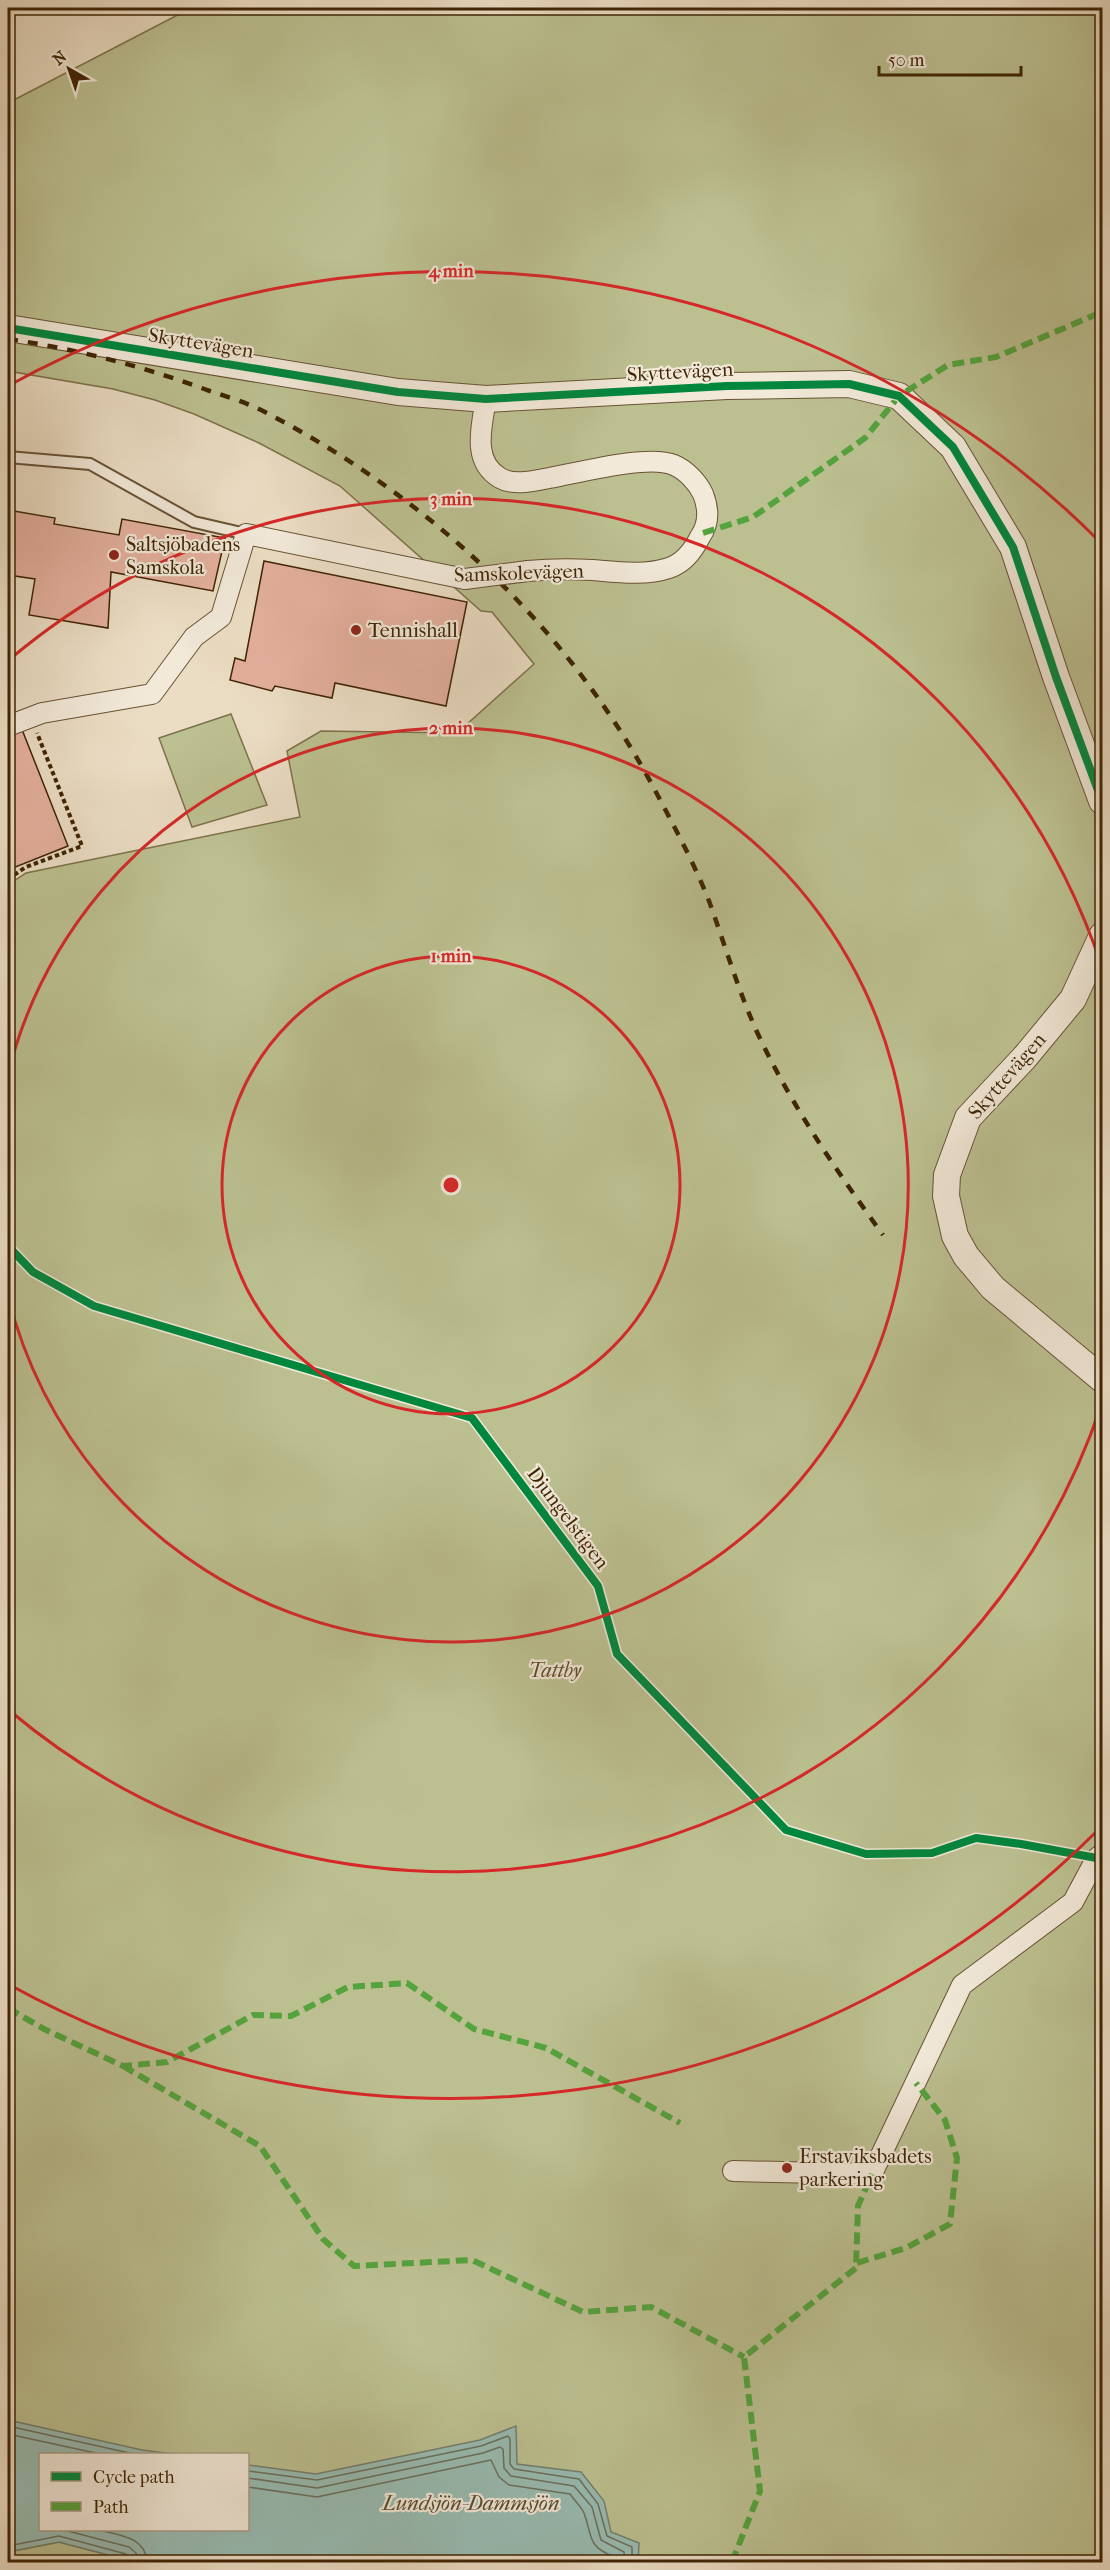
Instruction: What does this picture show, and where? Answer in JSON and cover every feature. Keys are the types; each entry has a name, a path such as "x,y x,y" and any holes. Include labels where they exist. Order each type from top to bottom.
{"street":[{"name":"Skyttevägen","path":"8,328 398,392 486,399 727,386 849,384 899,396 953,447 1013,547 1056,677 1102,801"},
{"name":"Samskolevägen","path":"246,534 465,579 561,569 629,572 666,569 679,564 699,540 706,526 702,493 691,478 675,465 641,463 514,483 498,477 487,466 481,451 480,442 486,399"},
{"path":"8,726 42,713 152,694 194,637 221,617 246,534"},
{"name":"Skyttevägen","path":"1102,936 1073,999 1025,1057 968,1118 947,1175 946,1196 955,1236 973,1264 993,1288 1102,1379"},
{"path":"733,2171 872,2174 962,1985 1073,1902 1096,1859 1102,1854"}],"lane":[{"path":"8,457 90,464 194,522 246,534"}],"path":[{"path":"8,879 26,867 82,846 31,717"}],"green space":[{"name":"Tattby","path":"191,8 1102,8 1102,2562 196,2562 249,2531 249,2453 39,2453 8,2466 8,885 26,873 300,817 287,751 321,731 457,733 534,664 492,612 481,611 340,486 259,443 194,414 155,400 113,389 8,371 8,103"},
{"path":"231,714 267,805 192,827 159,738"},
{"path":"59,2542 135,2562 8,2562 8,2552"}],"water":[{"name":"Lundsjön-Dammsjön","path":"8,2420 142,2450 166,2453 39,2453 39,2531 249,2531 249,2465 316,2474 480,2440 516,2426 517,2464 581,2472 604,2501 611,2532 639,2543 638,2562 135,2562 59,2542 8,2552"}],"building":[{"path":"19,8 39,8 21,14"},
{"name":"Saltsjöbadens Samskola","path":"8,510 55,518 54,524 119,535 122,519 225,538 213,591 111,572 108,628 29,615 35,579 8,575"},
{"name":"Tennishall","path":"264,561 467,602 446,706 335,683 332,698 275,686 272,691 230,680 235,658 245,661"},
{"path":"21,727 68,846 8,870 8,732"}],"railway":[{"path":"8,339 84,353 133,366 183,381 263,411 324,445 382,483 437,526 489,572 538,622 582,676 622,733 657,794 698,874 744,1000 770,1059 815,1136 883,1235"}],"marked path":[{"path":"703,533 753,517 865,438 899,396 948,365 996,357 1102,312"},
{"path":"8,2008 44,2029 123,2066 167,2062 253,2015 291,2016 348,1987 407,1983 474,2029 546,2048 680,2123"},
{"path":"123,2066 260,2146 323,2239 354,2266 472,2260 583,2312 651,2307 744,2357"},
{"path":"857,2263 906,2248 950,2224 957,2158 945,2120 916,2083"},
{"path":"732,2562 760,2491 744,2357 856,2268 858,2206 872,2174"},
{"path":"17,2562 40,2559 51,2562"}],"cycle path":[{"path":"8,328 398,392 486,399 727,386 849,384 899,396 953,447 1013,547 1056,677 1102,801"},
{"name":"Djungelstigen","path":"8,1246 33,1272 94,1306 472,1418 598,1586 617,1654 786,1830 866,1854 932,1853 976,1838 1102,1859"}],"place":[{"name":"Saltsjöbadens Samskola","path":"114,555"},
{"name":"Tennishall","path":"356,630"},
{"name":"Erstaviksbadets parkering","path":"787,2168"}]}
